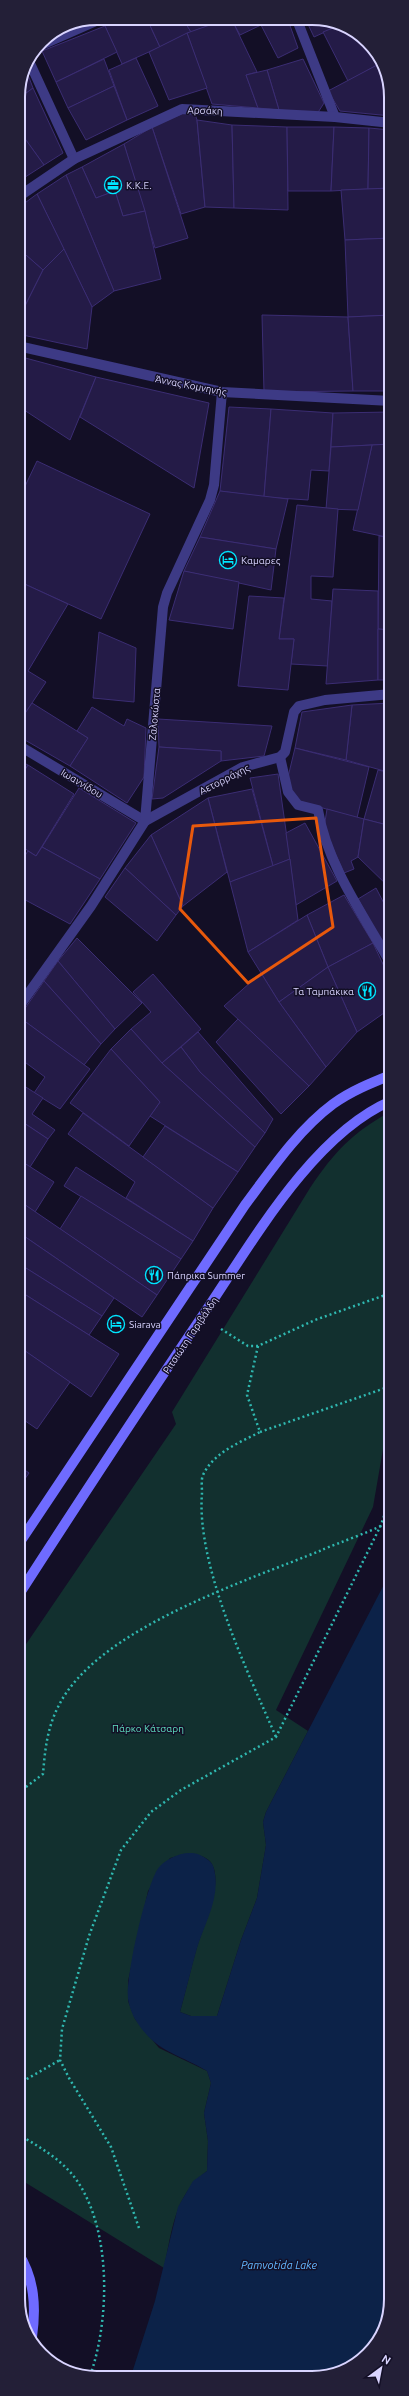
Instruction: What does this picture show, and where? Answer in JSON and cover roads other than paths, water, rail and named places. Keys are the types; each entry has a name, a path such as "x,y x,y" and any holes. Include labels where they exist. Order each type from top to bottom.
{"main road":[{"path":"25,1535 245,1205 282,1156 303,1132 333,1104 349,1094 384,1078"},
{"name":"Ριτσιώτη Γαριβάλδη","path":"25,1585 143,1403 261,1230 307,1168 350,1126 374,1108 384,1104"},
{"path":"25,2269 30,2280 34,2298 32,2331"}],"street":[{"path":"299,25 335,117"},
{"path":"53,40 85,26"},
{"path":"31,67 74,159"},
{"name":"Αρσάκη","path":"25,192 74,159 182,109 335,117 384,122"},
{"name":"Άννας Κομνηνής","path":"25,348 222,392 384,401"},
{"name":"Ζαλοκώστα","path":"25,998 92,906 145,822 163,607 167,593 210,500 214,485 222,392"},
{"path":"384,695 325,700 299,706 294,712 285,752 280,757 288,792 298,805 318,810 322,831 341,875 384,952"},
{"name":"Ιωαννίδου","path":"25,749 145,822"},
{"name":"Αετορράχης","path":"145,822 242,768 280,757"}],"water":[{"name":"Pamvotida Lake","path":"384,1584 384,2299 382,2318 372,2339 365,2348 361,2348 360,2353 344,2364 331,2369 317,2371 133,2371 155,2301 178,2207 193,2181 207,2171 208,2141 204,2113 211,2083 207,2071 167,2051 150,2039 135,2019 128,1999 128,1987 137,1933 147,1896 157,1870 170,1858 182,1854 194,1853 209,1860 214,1869 216,1879 214,1899 197,1948 180,2012 191,2016 217,2016 241,1940 257,1898 266,1845 263,1822 266,1812"}],"place":[{"name":"Κ.Κ.Ε.","path":"113,185"},
{"name":"Καμαρες","path":"228,560"},
{"name":"Τα Ταμπάκικα","path":"367,991"},
{"name":"Πάπρικα Summer","path":"154,1275"},
{"name":"Siarava","path":"116,1324"}],"park label":[{"name":"Πάρκο Κάτσαρη","path":"148,1728"}]}
